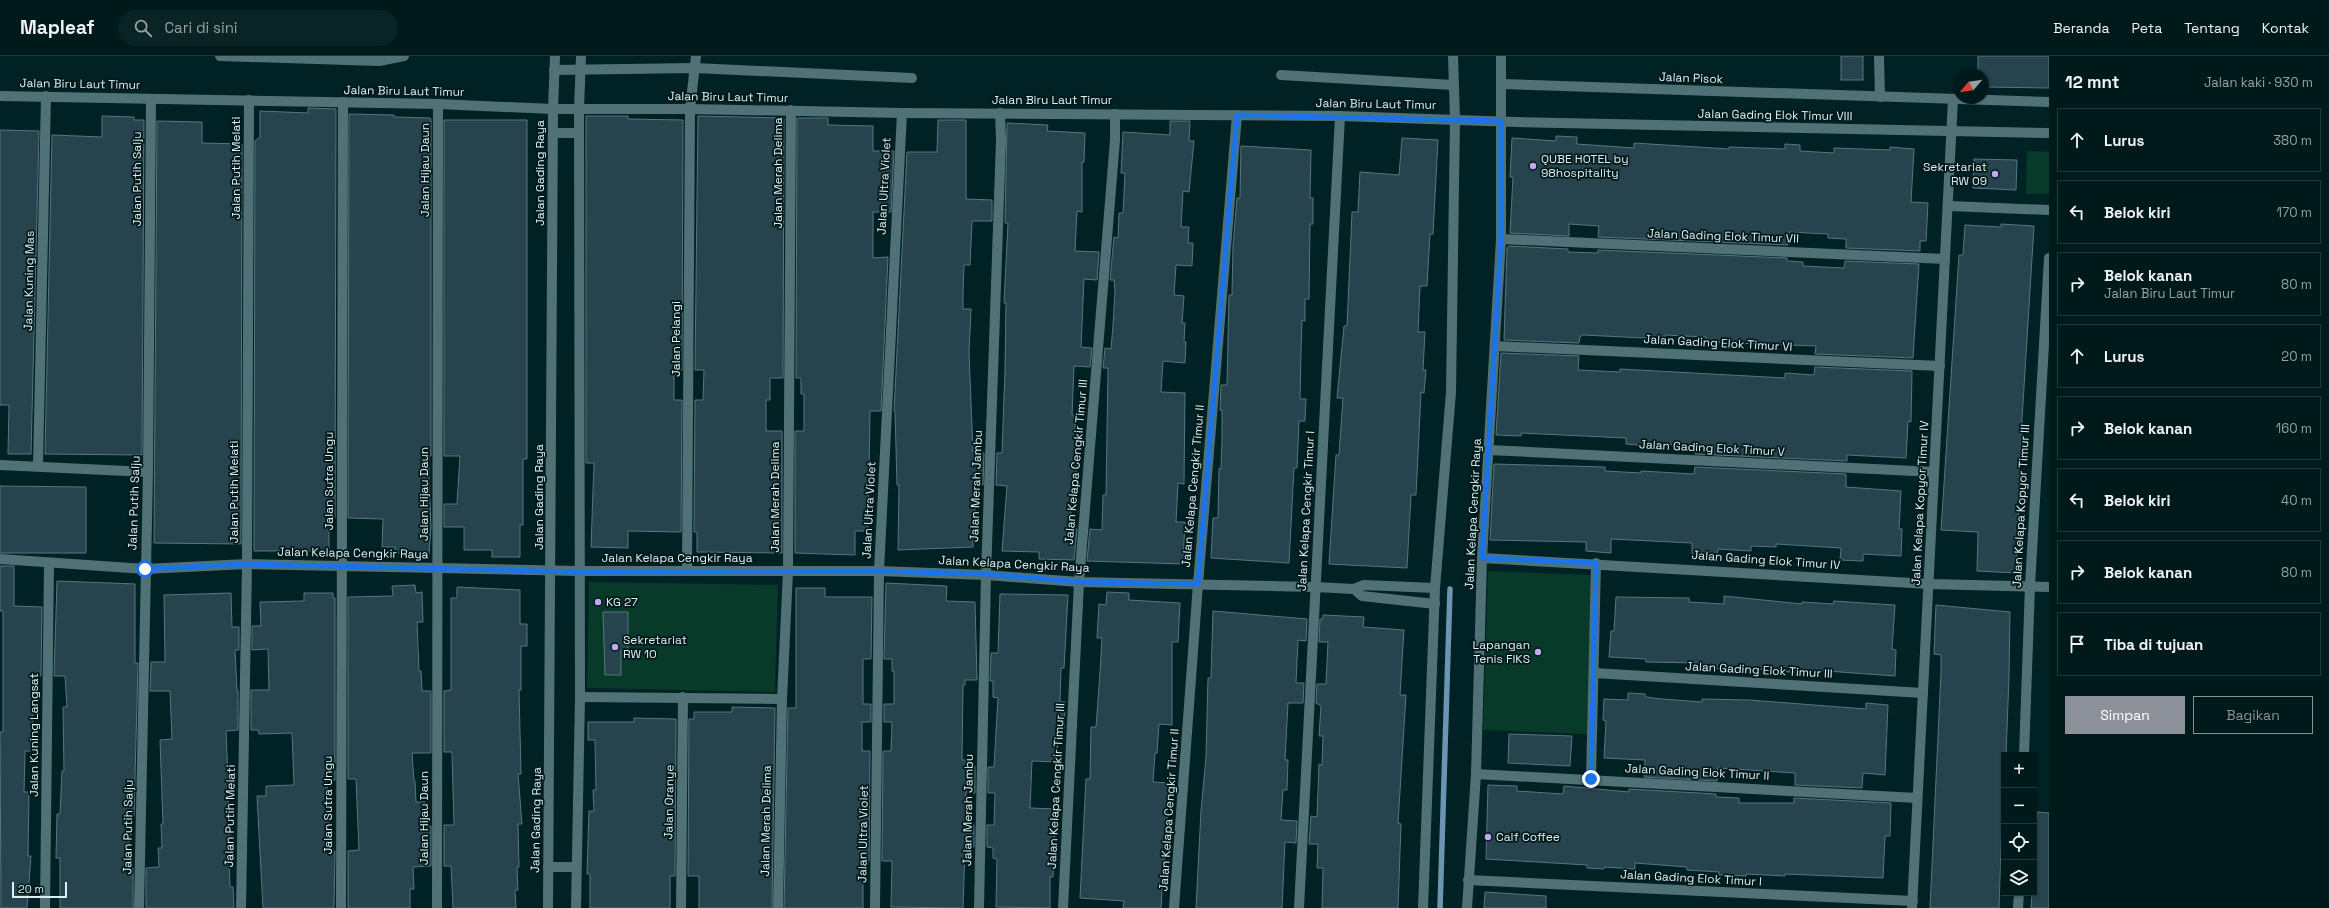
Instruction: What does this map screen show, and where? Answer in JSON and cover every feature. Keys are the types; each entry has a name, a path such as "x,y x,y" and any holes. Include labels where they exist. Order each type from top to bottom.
{"street":[{"path":"220,56 379,62 404,56"},
{"path":"576,908 580,697 579,106 581,56"},
{"name":"Jalan Pelangi","path":"688,570 691,105 696,56"},
{"path":"1423,908 1435,588 1451,392 1455,116 1453,56"},
{"name":"Jalan Kelapa Cengkir Raya","path":"1467,908 1476,774 1482,558 1490,450 1501,239 1501,56"},
{"path":"1879,56 1880,97 1953,99"},
{"path":"555,65 580,73 695,71 912,78"},
{"name":"Jalan Gading Raya","path":"548,908 553,107 555,65"},
{"path":"1281,75 1453,88"},
{"name":"Jalan Pisok","path":"1502,85 1880,97"},
{"name":"Jalan Biru Laut Timur","path":"0,96 553,107 691,105 791,110 902,113 1455,116 1501,121"},
{"name":"Jalan Kuning Mas","path":"38,466 46,96"},
{"name":"Jalan Putih Salju","path":"139,908 148,472 151,99"},
{"name":"Jalan Kelapa Kopyor Timur IV","path":"1912,905 1949,206 1953,99"},
{"name":"Jalan Putih Melati","path":"241,908 247,564 249,100"},
{"path":"1989,100 2049,102"},
{"name":"Jalan Sutra Ungu","path":"341,908 343,102"},
{"name":"Jalan Hijau Daun","path":"437,908 438,104"},
{"name":"Jalan Merah Delima","path":"778,908 782,699 788,571 791,110"},
{"name":"Jalan Ultra Violet","path":"875,908 879,571 902,113"},
{"name":"Jalan Merah Jambu","path":"979,908 986,574 1001,140 1000,113"},
{"name":"Jalan Kelapa Cengkir Timur III","path":"1063,908 1079,582 1115,140 1115,114"},
{"name":"Jalan Kelapa Cengkir Timur II","path":"1174,908 1198,584 1237,115"},
{"name":"Jalan Kelapa Cengkir Timur I","path":"1299,908 1340,116"},
{"name":"Jalan Gading Elok Timur VIII","path":"1501,121 2049,133"},
{"path":"553,133 579,133"},
{"path":"1949,206 2049,210"},
{"name":"Jalan Gading Elok Timur VII","path":"1501,239 1945,259"},
{"name":"Jalan Kelapa Kopyor Timur III","path":"2024,752 2030,586 2049,258"},
{"name":"Jalan Gading Elok Timur VI","path":"1495,346 1940,366"},
{"name":"Jalan Gading Elok Timur V","path":"1490,450 1934,472"},
{"path":"0,465 148,472"},
{"name":"Jalan Gading Elok Timur IV","path":"1482,558 1596,563 1929,584 2049,587"},
{"name":"Jalan Kelapa Cengkir Raya","path":"0,560 145,569 247,564 579,572 688,570 879,571 986,574 1079,582 1315,586 1354,589 1364,585 1435,588"},
{"name":"Jalan Kuning Langsat","path":"45,908 49,563"},
{"path":"1591,779 1596,563"},
{"name":"Jalan Kelapa Cengkir Raya","path":"1354,589 1362,596 1435,604"},
{"name":"Jalan Gading Elok Timur III","path":"1594,673 1923,693"},
{"path":"580,697 782,699"},
{"name":"Jalan Oranye","path":"681,908 683,697"},
{"name":"Jalan Gading Elok Timur II","path":"1476,774 1591,779 1917,798"},
{"path":"548,867 576,868"},
{"name":"Jalan Gading Elok Timur I","path":"1468,880 1912,905"},
{"path":"2018,896 2018,908"}],"green space":[{"path":"2027,151 2049,152 2049,194 2026,194"},
{"name":"Lapangan Tenis FIKS","path":"1488,571 1592,575 1587,734 1483,730"},
{"path":"589,582 778,585 775,692 587,688"}],"building":[{"path":"1841,56 1863,56 1863,80 1841,80"},
{"path":"1978,56 2049,56 2049,88 1989,87 1989,68 1978,68"},
{"path":"308,108 336,109 335,518 329,518 329,551 254,551 255,141 260,137 260,111 308,113"},
{"path":"349,114 394,115 394,117 430,118 431,120 431,456 429,456 429,479 431,527 429,554 395,553 395,547 382,547 383,519 348,518"},
{"path":"102,116 134,117 134,120 144,120 142,455 45,454 52,135 102,137"},
{"path":"586,116 628,116 628,119 683,120 682,370 674,370 674,400 682,400 681,532 628,531 628,548 591,547 594,463 586,463"},
{"path":"698,116 784,118 783,378 770,378 770,400 766,400 766,431 782,431 782,553 697,552 697,532 694,532 695,400 703,400 704,370 695,370"},
{"path":"797,118 828,118 828,125 873,126 873,151 894,151 891,212 873,212 873,258 888,257 881,411 870,411 868,531 855,531 855,555 795,553 795,431 804,431 804,394 801,394 801,378 796,378"},
{"path":"444,120 527,120 527,459 523,459 523,525 520,525 520,557 492,557 492,550 464,550 464,527 444,527 444,504 457,504 460,456 444,456"},
{"path":"938,120 966,120 966,199 992,200 992,221 972,221 970,265 964,265 963,293 963,309 971,309 969,353 973,452 984,453 983,485 974,484 976,533 973,534 973,547 898,550 899,485 897,485 894,411 907,152 937,152"},
{"path":"157,121 202,122 202,143 242,144 241,544 154,543"},
{"path":"1170,121 1190,121 1189,141 1194,141 1189,192 1183,191 1181,227 1189,227 1188,243 1193,243 1192,266 1176,265 1174,295 1184,296 1182,323 1185,323 1185,363 1163,361 1161,392 1185,393 1184,484 1178,483 1176,522 1185,522 1183,564 1087,561 1090,529 1102,530 1103,495 1106,495 1108,368 1103,368 1105,348 1111,349 1113,326 1115,290 1114,280 1110,280 1114,237 1118,238 1119,213 1123,213 1125,173 1121,173 1123,132 1170,135"},
{"path":"1007,123 1048,125 1047,131 1085,133 1084,162 1082,162 1082,212 1077,211 1075,251 1099,252 1097,280 1084,279 1081,347 1092,348 1090,367 1074,366 1072,415 1076,415 1075,433 1078,433 1076,496 1071,496 1071,528 1077,529 1074,560 1039,559 1039,552 1002,551 1007,486 996,485 997,453 1002,453 1005,370 1006,303 1004,303 1008,223 1005,223"},
{"path":"0,130 39,131 31,454 8,454 9,405 0,405"},
{"path":"1556,136 1577,137 1577,144 1634,148 1634,143 1729,149 1729,147 1785,149 1785,144 1800,145 1800,151 1834,153 1834,148 1890,150 1890,147 1914,149 1911,202 1928,203 1926,241 1920,241 1920,251 1846,248 1846,239 1828,238 1828,234 1789,232 1788,245 1598,237 1599,226 1569,224 1569,236 1510,233 1513,177 1510,177 1512,138 1556,141"},
{"path":"1402,138 1438,140 1433,234 1430,234 1427,286 1420,286 1418,332 1425,332 1423,370 1426,370 1424,393 1421,392 1416,495 1411,495 1407,568 1329,564 1336,455 1339,455 1343,398 1337,398 1344,326 1347,326 1352,212 1358,212 1360,172 1399,175"},
{"path":"1241,146 1311,150 1310,198 1313,198 1313,224 1310,224 1309,299 1305,299 1305,321 1302,320 1301,351 1300,399 1306,399 1305,421 1299,421 1297,468 1294,468 1289,563 1211,558 1213,518 1218,518 1219,468 1221,469 1222,439 1222,410 1220,410 1221,385 1227,385 1229,295 1232,295 1233,246 1237,198 1240,198"},
{"name":"Sekretariat RW 09","path":"1974,159 2017,160 2016,190 1973,188"},
{"path":"2001,224 2034,226 2022,419 2016,573 1977,571 1978,532 1941,530 1959,255 1963,255 1965,225 2001,227"},
{"path":"1509,246 1568,249 1568,252 1598,253 1598,250 1787,258 1787,261 1803,262 1803,266 1844,268 1845,261 1919,264 1913,358 1815,354 1816,346 1706,342 1706,337 1665,335 1665,339 1583,335 1580,337 1579,343 1504,340 1507,248"},
{"path":"1501,353 1579,356 1578,370 1620,372 1620,369 1785,378 1785,373 1814,375 1815,367 1912,371 1911,422 1908,421 1906,458 1847,455 1847,461 1695,454 1696,446 1648,443 1647,446 1626,444 1626,438 1521,433 1521,436 1496,435"},
{"path":"1494,464 1605,467 1605,471 1641,473 1641,471 1694,474 1695,467 1846,474 1846,487 1901,491 1899,529 1902,529 1901,556 1863,554 1863,561 1840,560 1841,548 1776,544 1776,547 1751,546 1751,551 1718,549 1717,556 1692,555 1692,543 1611,539 1611,553 1586,551 1586,542 1490,540"},
{"path":"0,486 86,487 86,553 0,553"},
{"path":"0,566 14,566 14,606 42,607 41,676 33,675 33,751 25,751 24,792 29,792 28,856 31,856 27,908 1,908 0,732 3,732 3,611 0,611"},
{"path":"57,581 135,584 135,663 138,663 134,816 132,816 131,835 129,835 129,868 133,868 133,908 60,908 60,858 56,858 57,814 60,814 62,771 64,771 63,707 67,707 65,676 54,676"},
{"path":"886,583 947,586 946,601 975,602 977,680 965,680 965,685 963,685 962,760 966,760 966,766 975,766 975,793 966,792 965,825 974,825 974,847 965,847 963,908 891,907 892,861 882,861 883,751 891,751 892,722 884,722 884,704 894,704 894,671 892,671 892,659 884,659"},
{"path":"415,585 416,593 422,592 423,622 417,622 419,671 421,671 422,691 431,691 431,753 412,753 416,802 425,802 426,826 431,826 431,866 413,867 414,889 410,889 410,908 348,908 348,851 359,850 356,779 348,779 348,597 393,596 392,586"},
{"path":"457,587 520,590 520,624 527,624 527,646 521,646 521,690 519,690 521,774 518,774 522,824 518,824 519,867 517,867 518,890 515,890 516,908 453,908 451,866 444,866 444,825 454,825 452,752 444,752 444,691 451,690 451,598 457,598"},
{"path":"796,588 825,588 825,597 872,597 871,659 863,659 863,704 871,704 871,722 862,722 862,751 870,751 869,861 863,861 863,908 784,908 788,708 796,708"},
{"path":"1107,592 1129,593 1129,600 1180,603 1178,642 1172,642 1172,725 1159,724 1153,782 1169,783 1161,908 1123,908 1124,901 1080,898 1086,779 1090,779 1091,727 1096,727 1100,673 1102,638 1097,638 1099,604 1106,605"},
{"path":"231,593 232,627 239,627 239,650 235,650 238,691 238,730 226,731 228,779 233,779 234,799 228,799 231,858 229,858 230,887 233,887 234,908 146,908 146,868 159,867 158,848 162,848 161,824 163,824 160,740 172,739 170,691 150,691 151,662 165,662 164,595"},
{"path":"304,593 333,593 333,598 335,598 335,780 327,780 330,851 335,851 334,908 263,908 257,796 266,796 266,786 294,785 292,733 259,734 258,730 251,730 251,690 269,690 268,649 252,650 252,626 261,626 260,602 304,601"},
{"path":"1000,594 1068,595 1064,668 1061,668 1060,702 1065,702 1064,730 1058,730 1057,762 1032,761 1030,808 1056,809 1053,877 1050,877 1050,908 996,907 997,859 993,858 993,848 987,847 987,825 994,825 995,793 988,793 988,767 994,767 998,698 993,697 993,681 990,681 991,653 998,653"},
{"path":"1724,596 1802,604 1802,602 1833,604 1834,601 1895,605 1892,649 1896,650 1895,676 1813,670 1813,674 1745,668 1700,668 1700,663 1646,662 1646,659 1609,657 1611,631 1614,631 1616,597 1689,598 1689,602 1724,604"},
{"path":"1936,605 2010,612 2006,752 2001,752 2001,847 1999,908 1930,908 1941,672 1941,655 1934,654"},
{"path":"1213,611 1307,619 1306,641 1298,640 1296,683 1304,683 1303,703 1288,703 1285,760 1288,760 1287,790 1283,790 1281,820 1297,821 1296,843 1285,842 1282,908 1196,908 1201,811 1206,757 1208,678 1211,678"},
{"name":"Sekretariat RW 10","path":"603,612 628,612 628,651 621,651 621,675 605,675"},
{"path":"1323,615 1364,617 1363,627 1404,630 1400,695 1406,695 1398,823 1401,824 1398,908 1322,908 1323,868 1317,868 1318,844 1309,844 1311,816 1317,817 1319,764 1322,765 1323,736 1319,736 1321,706 1316,703 1317,684 1326,684 1328,642 1319,642 1320,619 1323,619"},
{"path":"1628,693 1645,694 1645,697 1702,702 1702,699 1749,700 1866,709 1866,703 1888,705 1885,775 1863,773 1862,788 1795,785 1795,773 1718,768 1717,781 1644,777 1645,760 1604,758 1606,721 1603,720 1604,699 1628,700"},
{"path":"732,707 775,708 772,908 699,908 699,876 688,876 689,719 694,719 694,712 732,712"},
{"path":"634,718 676,719 675,876 670,876 670,908 590,908 590,874 587,874 589,811 594,811 593,790 596,790 595,740 588,740 588,722 634,722"},
{"path":"1509,734 1572,736 1570,766 1508,763"},
{"path":"1488,785 1517,786 1517,791 1563,794 1564,786 1629,792 1629,789 1716,794 1716,797 1739,798 1739,803 1794,803 1794,798 1891,803 1890,836 1885,836 1883,878 1785,874 1785,876 1746,874 1746,876 1719,875 1719,872 1687,870 1687,867 1635,863 1635,869 1604,867 1604,869 1587,868 1587,865 1486,859"},
{"path":"2037,812 2049,813 2049,908 2031,908 2032,896 2037,896"},
{"path":"1485,892 1546,896 1546,908 1484,908"}],"waterway":[{"path":"1440,908 1450,589"}],"place":[{"name":"QUBE HOTEL by 98hospitality","path":"1533,166"},
{"name":"Sekretariat RW 09","path":"1995,174"},
{"name":"KG 27","path":"598,602"},
{"name":"Sekretariat RW 10","path":"615,647"},
{"name":"Lapangan Tenis FIKS","path":"1538,652"},
{"name":"Calf Coffee","path":"1488,837"}],"route":[{"path":"145,569 247,564 579,572 688,570 879,571 986,574 999,577 1079,582 1198,584 1237,115 1340,116 1501,121 1501,239 1490,450 1482,558 1596,563 1591,779"}]}
